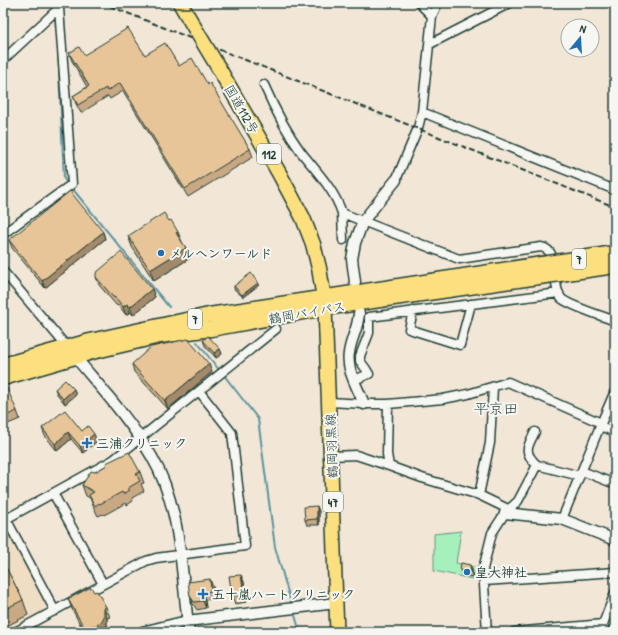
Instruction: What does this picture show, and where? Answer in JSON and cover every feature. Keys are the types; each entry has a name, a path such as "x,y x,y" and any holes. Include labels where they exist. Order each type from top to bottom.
{"highway":[{"name":"国道112号","path":"180,3 280,173 303,218 313,244 325,303"},
{"name":"鶴岡バイパス","path":"3,365 71,352 209,315 325,303 544,270 615,253"},
{"name":"鶴岡バイパス","path":"544,270 615,266"},
{"name":"鶴岡バイパス","path":"3,378 71,352"}],"main road":[{"name":"鶴岡羽黒線","path":"325,303 330,402 337,632"}],"street":[{"path":"419,3 432,16"},
{"path":"355,282 352,259 355,243 363,221 396,180 418,128 422,112 432,16 438,3"},
{"path":"430,44 510,3"},
{"path":"3,60 59,8 72,184 3,234"},
{"path":"264,85 280,120 337,200 342,213 343,240"},
{"path":"422,112 615,190"},
{"path":"342,213 459,259 541,247 546,248 552,257 560,298 615,321"},
{"path":"3,271 140,438 156,464 168,494 176,525 189,632"},
{"path":"354,380 369,374 360,361 360,356 369,333 369,317 559,293"},
{"path":"413,311 409,329 460,345 471,304"},
{"path":"359,313 358,325 348,355 350,370 364,404"},
{"path":"55,610 5,516 53,493 113,460 276,328"},
{"path":"330,402 388,404 443,399 493,387 503,383 513,383 615,432"},
{"path":"479,495 490,443 493,387"},
{"path":"15,632 146,561 245,546 232,433 199,391"},
{"path":"562,519 600,424 615,391"},
{"path":"388,404 387,454 389,466"},
{"path":"535,432 529,444 527,453 537,465 581,474 615,484"},
{"path":"331,456 356,455 422,478 479,495 506,511 562,519 615,540"},
{"path":"487,632 483,569 492,533 506,511 518,500 537,465"},
{"path":"53,493 103,584"},
{"path":"484,581 615,572"},
{"path":"514,632 604,628 615,595"},
{"path":"142,632 187,621 336,602"}],"shaded area":[{"path":"10,534 46,602 43,611 3,632 3,538"}],"green space":[{"path":"461,531 456,563 478,568 477,580 434,571 434,534"}],"building":[{"path":"128,28 145,55 165,43 179,66 192,58 208,85 210,83 250,149 185,189 120,83 107,91 106,88 78,105 73,96 89,86 69,53 79,47 84,55"},
{"path":"70,191 103,232 42,281 9,240"},
{"name":"メルヘンワールド","path":"164,213 169,221 171,220 178,232 176,233 186,248 150,270 128,236"},
{"path":"121,252 152,289 130,307 127,304 123,307 96,277 96,273"},
{"path":"251,273 258,283 242,295 234,286"},
{"path":"208,336 220,349 214,353 203,340"},
{"path":"188,339 209,364 165,401 132,364 151,347"},
{"path":"65,380 74,389 63,399 55,389"},
{"path":"7,388 17,411 3,417 3,390"},
{"path":"65,410 82,431 88,426 94,434 80,446 68,432 55,444 42,428"},
{"path":"129,452 140,472 136,474 140,481 128,488 130,490 123,494 122,492 95,506 89,495 94,492 82,485 91,471 95,472 107,465 106,463"},
{"path":"317,506 317,519 305,520 304,507"},
{"path":"3,562 23,600 3,610"},
{"path":"461,563 470,565 471,572 460,570"},
{"path":"241,575 244,594 232,596 229,576"},
{"path":"210,579 211,591 202,592 203,601 194,602 190,596 188,582"},
{"path":"91,587 94,592 97,591 106,607 104,608 104,617 101,622 96,626 85,629 68,599"}],"waterway":[{"path":"57,28 64,179 68,184"},
{"path":"71,187 169,307"},
{"path":"197,342 220,371"},
{"path":"223,374 258,419 275,547 292,606"},
{"path":"294,612 300,632"}],"railway":[{"path":"102,3 615,207"}],"place":[{"name":"メルヘンワールド","path":"161,253"},
{"name":"三浦クリニック","path":"87,443"},
{"name":"皇大神社","path":"467,572"},
{"name":"五十嵐ハートクリニック","path":"203,594"}],"district":[{"name":"平京田","path":"496,408"}]}
